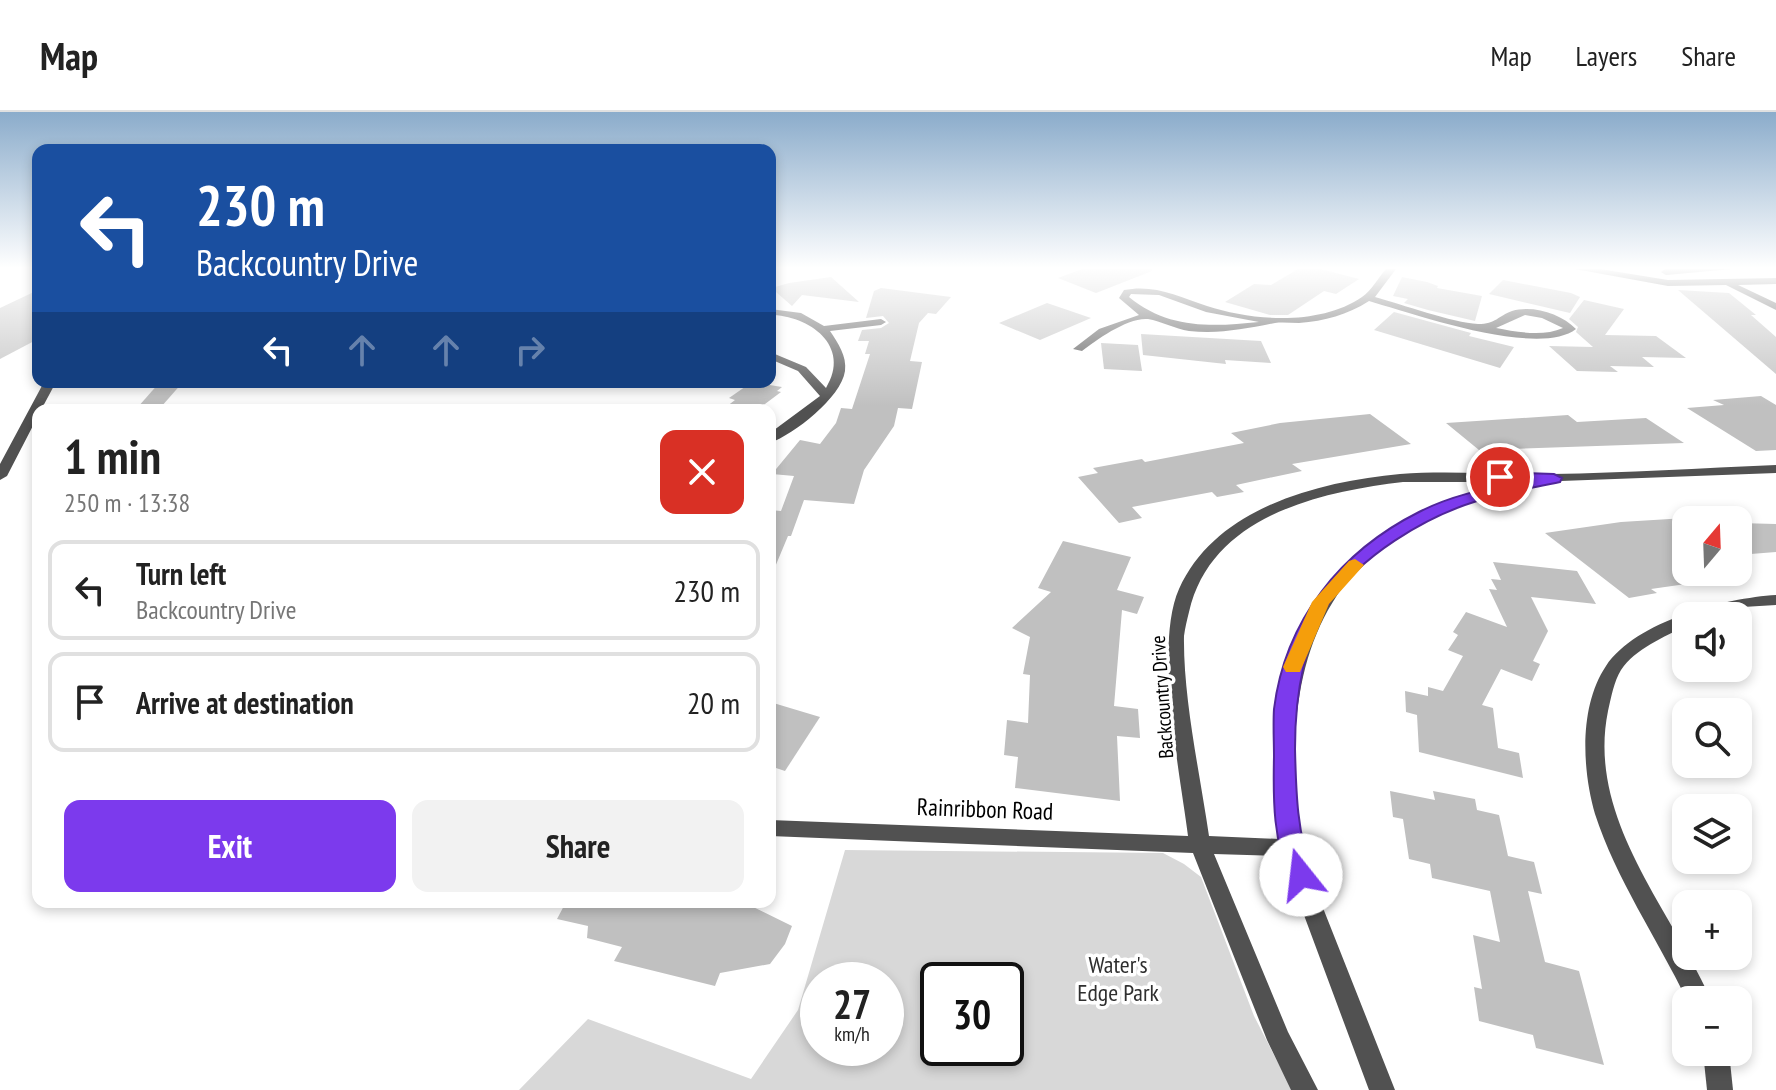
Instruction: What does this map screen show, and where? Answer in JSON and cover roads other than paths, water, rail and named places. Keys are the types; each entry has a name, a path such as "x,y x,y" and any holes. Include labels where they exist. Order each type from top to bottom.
{"street":[{"path":"776,435 816,406 837,380 840,359 823,329 803,316 792,315"},
{"path":"1238,315 1271,321 1324,315"},
{"path":"1430,315 1476,327 1550,337 1565,334 1571,329 1552,317 1541,315"},
{"path":"1476,327 1500,324 1511,315"},
{"path":"1078,349 1099,330 1117,322 1147,316 1168,325 1199,330 1261,325 1271,321"},
{"path":"823,329 881,322"},
{"path":"776,357 794,363 816,378 825,395"},
{"path":"0,476 32,417"},
{"name":"Backcountry Drive","path":"1305,1090 1279,1040 1199,842 1181,705 1176,634 1186,591 1202,562 1232,533 1276,506 1352,484 1417,477 1554,478 1776,469"},
{"name":"Backcountry Drive","path":"1382,1090 1290,848 1285,776 1285,709 1294,662 1321,602 1350,569 1398,531 1427,514 1473,497 1554,478"},
{"path":"1742,602 1776,600"},
{"path":"1672,627 1645,640 1613,668 1594,719 1592,754 1606,815 1639,888 1692,986"},
{"name":"Rainribbon Road","path":"776,828 1199,842 1290,848"},
{"path":"1717,1066 1720,1090"}],"park label":[{"name":"Water's Edge Park","path":"1118,978"}]}
